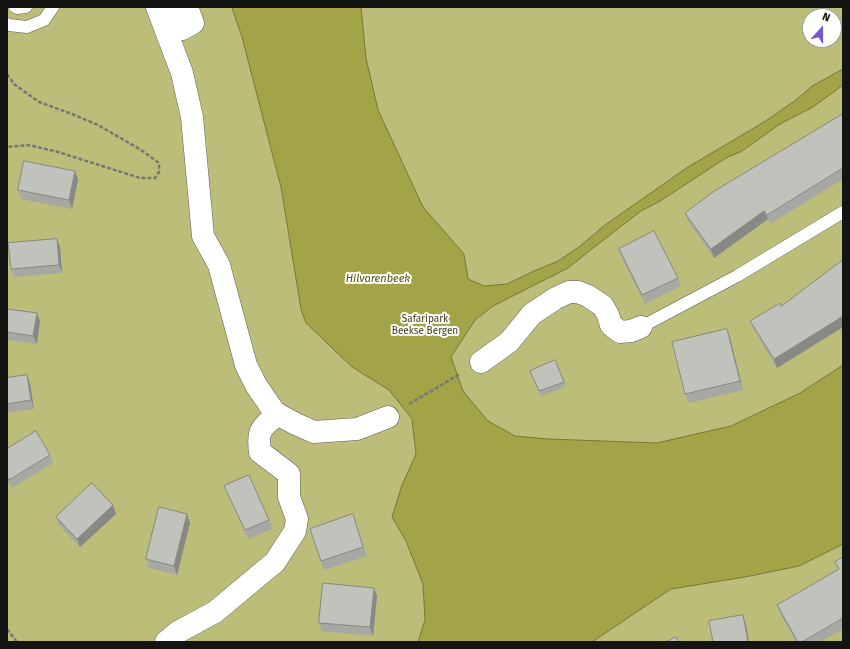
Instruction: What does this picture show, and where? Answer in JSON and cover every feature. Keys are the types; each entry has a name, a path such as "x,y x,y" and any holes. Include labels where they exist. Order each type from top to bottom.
{"street":[{"path":"157,7 182,73 192,117 203,236 219,265 246,365 256,385 275,413 314,432 357,429 388,417"},
{"path":"173,7 182,29 193,23 187,7"},
{"path":"481,362 509,342 532,314 556,298 569,292 578,292 588,296 603,306 611,325 620,332 631,331 641,327"},
{"path":"166,642 178,632 215,612 275,562 296,531 297,520 289,497 289,474 260,452 258,438 265,424 278,414"}],"lane":[{"path":"15,7 26,7"},
{"path":"7,24 9,26 27,27 44,20 53,7"},
{"path":"641,327 737,276 843,212"}],"path":[{"path":"7,74 14,84 39,102 98,125 140,150 159,163 160,172 155,178 140,178 58,152 29,145 7,147"},
{"path":"388,417 481,362"},
{"path":"7,628 17,642"}],"green space":[{"name":"Safaripark Beekse Bergen","path":"7,7 843,7 843,642 7,642"}],"water":[{"name":"Hilvarenbeek","path":"232,7 361,7 366,58 378,110 423,207 464,254 468,279 484,286 507,284 558,261 579,247 605,225 688,167 764,122 796,100 812,86 843,69 843,85 813,107 780,124 742,151 726,158 660,201 641,211 568,268 493,306 475,320 451,357 463,391 488,421 515,436 548,439 657,443 731,426 800,393 843,365 843,544 799,566 745,577 671,589 592,642 418,642 425,620 423,584 406,541 392,517 402,485 416,454 412,419 389,390 352,367 306,323 301,309 281,187 242,37"}],"building":[{"path":"843,114 843,168 767,215 764,211 711,249 685,213 713,192"},
{"path":"24,161 75,171 69,200 18,190"},
{"path":"654,231 678,278 642,295 619,249"},
{"path":"57,239 59,265 11,269 8,243"},
{"path":"843,260 843,316 774,359 750,321 780,303 781,306"},
{"path":"7,309 37,313 33,336 7,332"},
{"path":"727,329 740,381 685,394 672,342"},
{"path":"555,360 564,382 539,391 530,371"},
{"path":"27,375 31,400 7,404 7,378"},
{"path":"36,431 50,455 9,480 7,476 7,449"},
{"path":"249,475 269,520 245,530 224,486"},
{"path":"92,483 113,505 77,539 56,517"},
{"path":"159,507 187,514 174,566 146,559"},
{"path":"353,514 363,547 321,561 310,529"},
{"path":"843,557 843,618 802,642 798,642 777,605 839,569 835,562"},
{"path":"323,583 374,588 370,627 319,623"},
{"path":"743,615 748,642 713,642 709,621"},
{"path":"676,637 678,642 666,642"}]}
